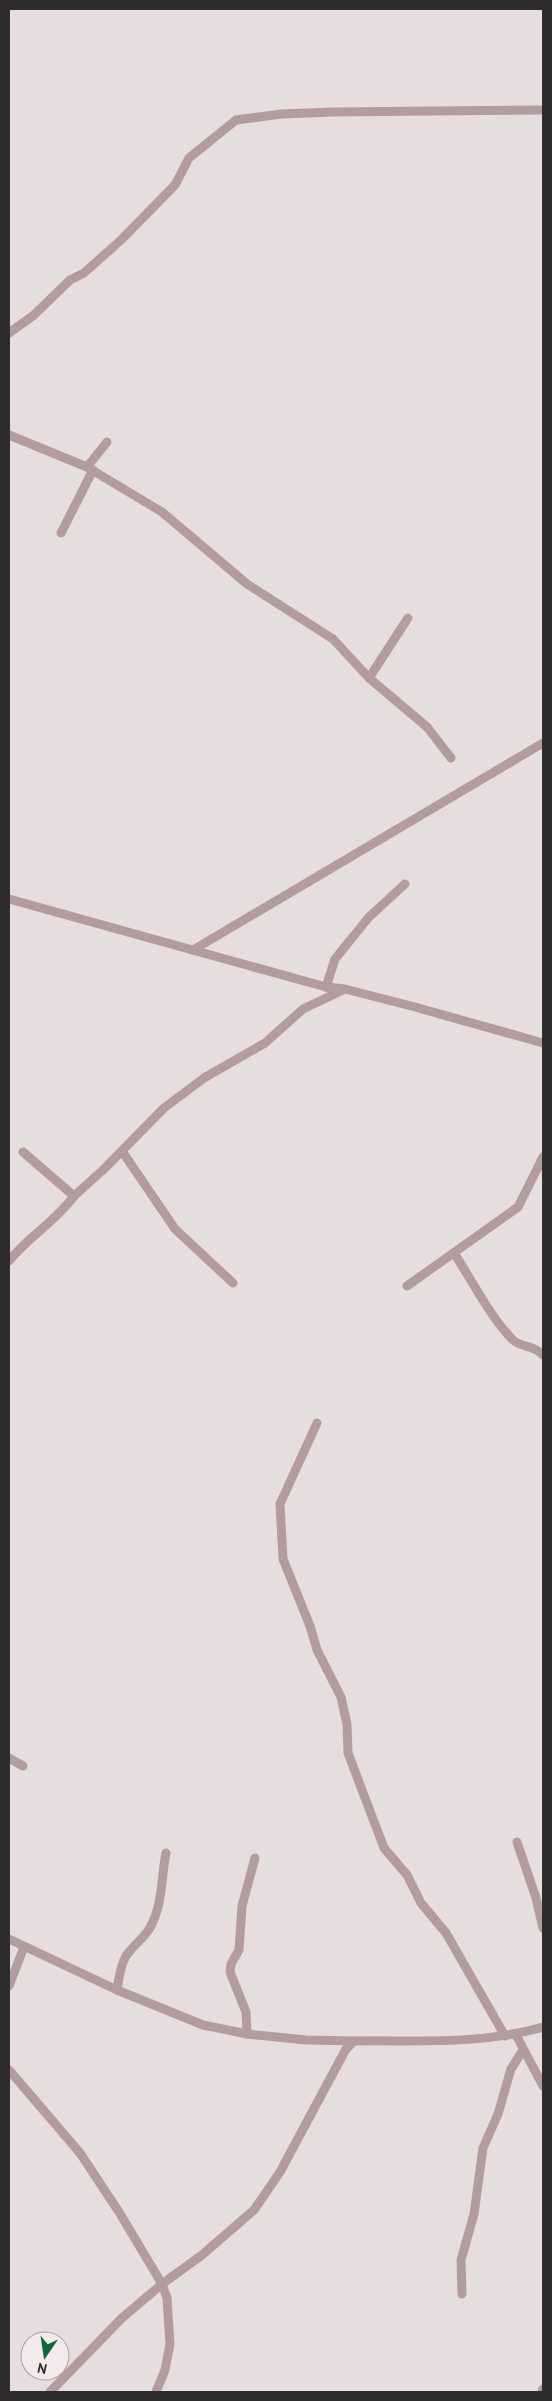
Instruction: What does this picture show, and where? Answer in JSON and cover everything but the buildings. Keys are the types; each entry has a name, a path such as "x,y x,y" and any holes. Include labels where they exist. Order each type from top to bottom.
{"street":[{"path":"9,333 34,315 70,280 84,273 121,240 175,185 189,158 236,120 282,114 333,112 543,110"},
{"path":"9,435 90,468 162,512 248,584 333,639 369,678 427,727 451,758"},
{"path":"62,533 90,468 108,442"},
{"path":"369,678 408,618"},
{"path":"193,950 543,743"},
{"path":"326,987 335,959 369,917 405,884"},
{"path":"9,898 326,987 345,989 472,1022 543,1043"},
{"path":"9,1261 21,1247 55,1219 74,1196 164,1108 204,1078 265,1042 302,1009 345,989"},
{"path":"122,1151 175,1229 233,1283"},
{"path":"23,1152 74,1196"},
{"path":"407,1286 518,1207 543,1157"},
{"path":"454,1253 478,1292 514,1341 535,1348 543,1355"},
{"path":"317,1423 280,1504 283,1559 310,1626 317,1650 342,1697 347,1724 348,1753 384,1848 407,1876 421,1902 446,1933 506,2036"},
{"path":"9,1758 22,1766"},
{"path":"517,1842 536,1898 543,1928"},
{"path":"117,1990 121,1967 126,1956 146,1936 152,1924 164,1880 163,1869 166,1853"},
{"path":"247,2034 246,2012 230,1972 231,1964 239,1950 242,1906 255,1858"},
{"path":"9,1939 68,1965 117,1990 203,2025 247,2034 306,2040 457,2041 516,2035 543,2027"},
{"path":"9,1986 24,1947"},
{"path":"516,2035 543,2086"},
{"path":"50,2392 122,2318 162,2284 202,2255 254,2210 268,2192 346,2049 354,2041"},
{"path":"462,2294 461,2260 474,2214 483,2148 498,2114 511,2069 523,2050"},
{"path":"9,2070 80,2153 119,2212 162,2284 167,2298 170,2344 165,2370 156,2392"}]}
